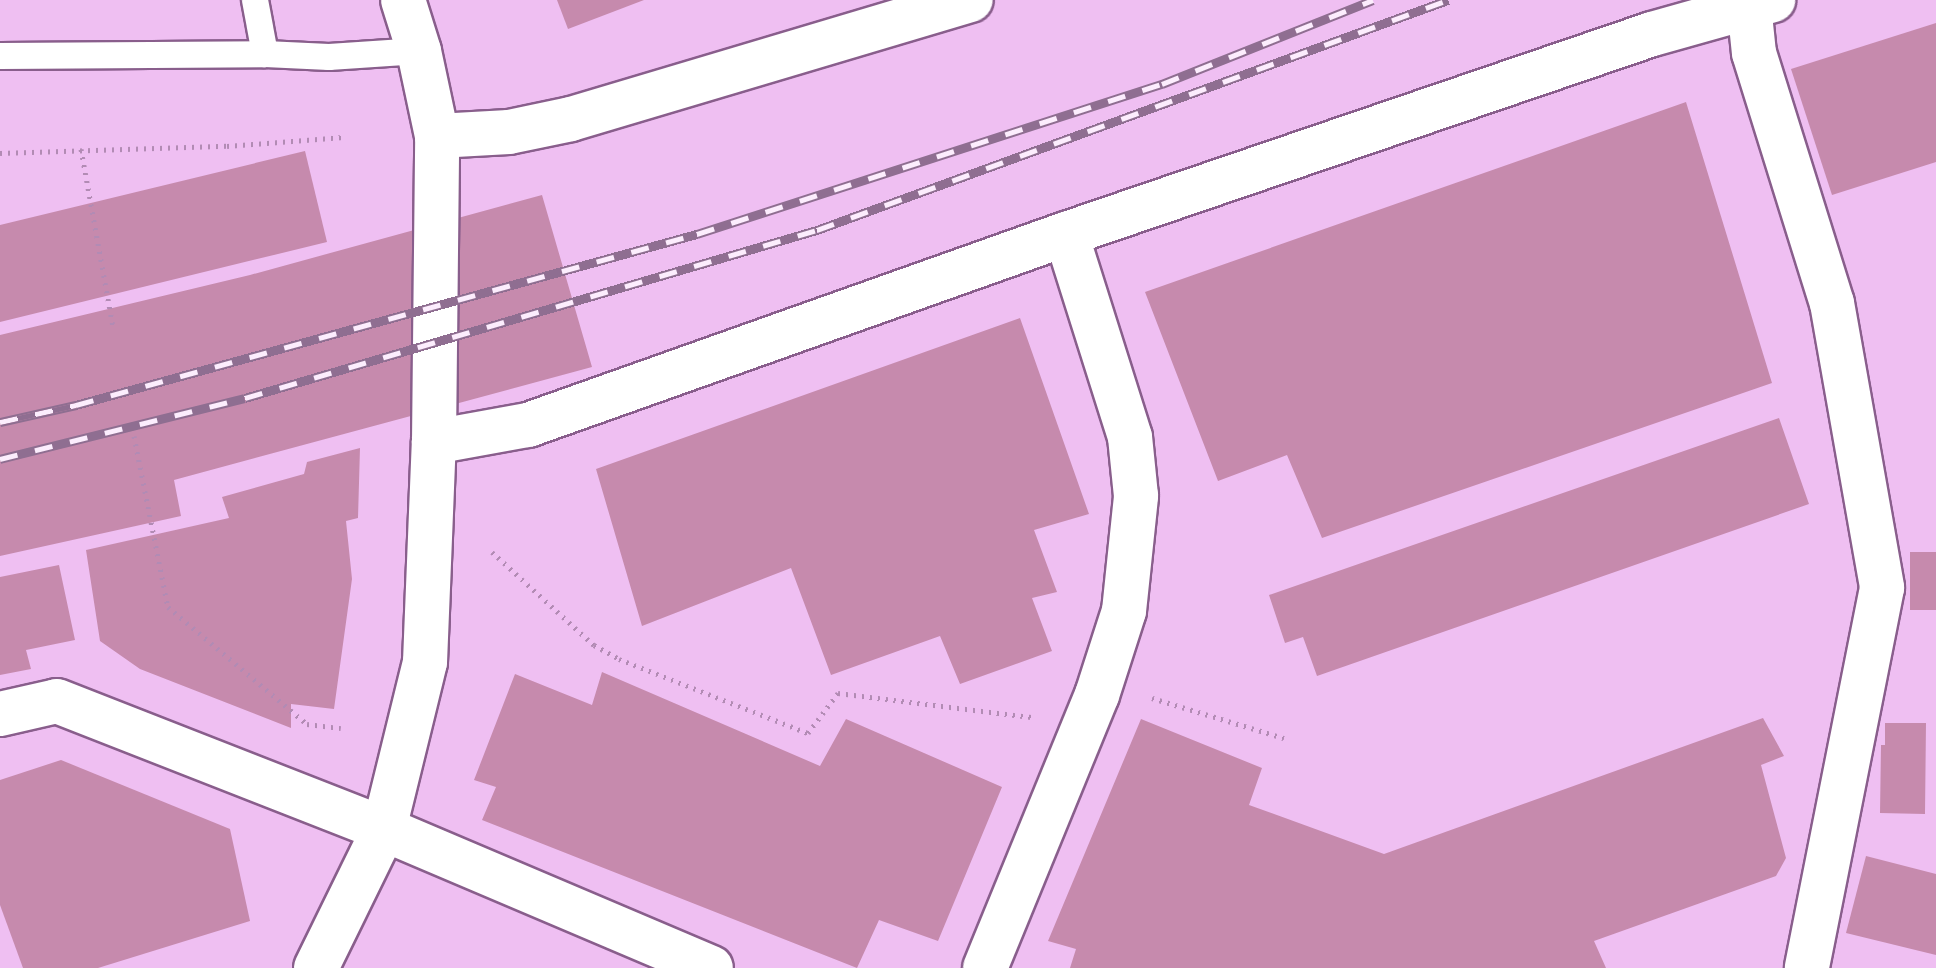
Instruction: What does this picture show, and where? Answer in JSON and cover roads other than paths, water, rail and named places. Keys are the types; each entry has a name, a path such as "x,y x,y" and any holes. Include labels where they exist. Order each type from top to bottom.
{"street":[{"path":"316,968 384,829 425,662 434,442 437,136 419,51 403,0"},
{"path":"437,136 509,132 571,119 971,0"},
{"path":"434,442 528,425 1066,234 1652,34 1761,3 1754,53 1832,303 1882,588 1807,968"},
{"path":"985,968 1097,695 1124,611 1136,496 1130,437 1066,234"},
{"path":"0,714 57,701 384,829 711,968"}],"lane":[{"path":"255,0 265,54"},
{"path":"0,56 265,54 329,57 419,51"}],"railway":[{"path":"0,422 76,405 697,234 1162,84 1373,0"},
{"path":"0,459 245,398 817,230 1448,0"}]}
